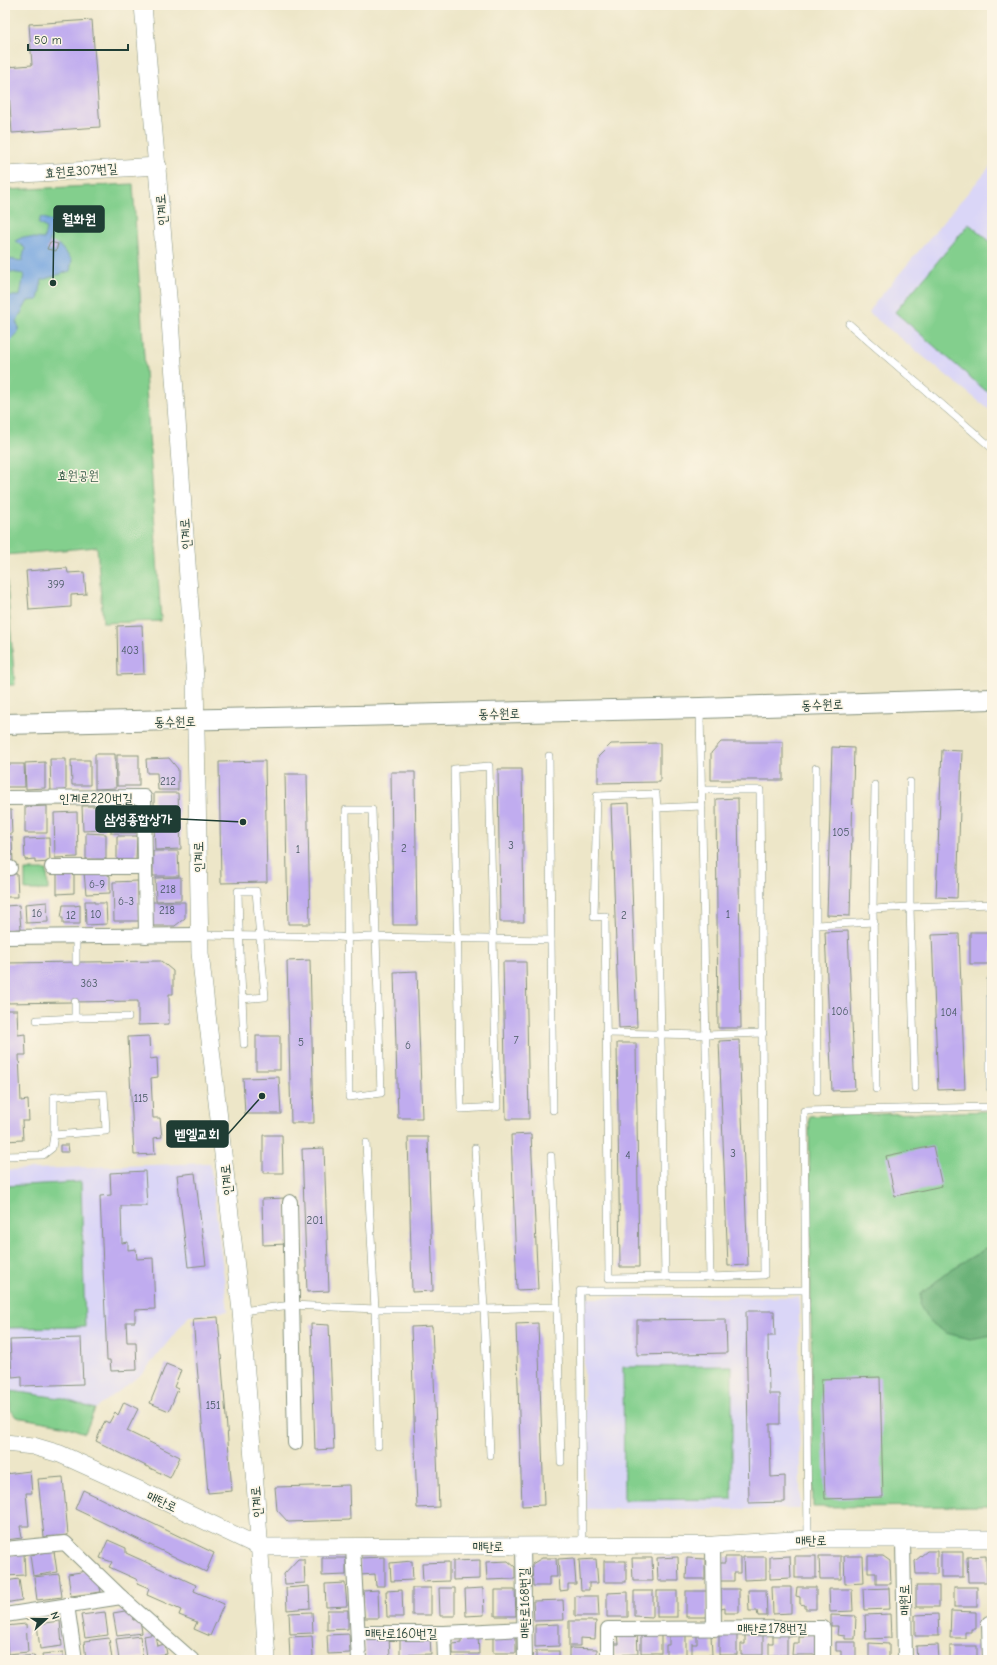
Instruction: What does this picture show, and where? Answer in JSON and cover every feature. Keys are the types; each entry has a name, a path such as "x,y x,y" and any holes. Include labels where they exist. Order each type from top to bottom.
{"main road":[{"name":"동수원로","path":"5,724 196,721 992,699"}],"street":[{"name":"인계로","path":"143,5 171,328 194,670 200,953 241,1311 260,1547 267,1660"},
{"name":"효원로307번길","path":"5,175 158,166"},
{"name":"인계로220번길","path":"5,798 144,797 146,936"},
{"path":"52,867 144,867"},
{"path":"5,937 199,935"},
{"path":"290,1202 295,1443"},
{"name":"매탄로","path":"5,1443 33,1446 60,1454 260,1547 713,1545 808,1539 992,1539"},
{"name":"매원로","path":"903,1540 904,1660"},
{"path":"5,1549 65,1543 189,1660"},
{"path":"713,1545 714,1629"},
{"name":"매탄로168번길","path":"523,1546 525,1660"},
{"name":"매탄로160번길","path":"353,1547 359,1660"},
{"path":"5,1615 121,1597"},
{"path":"68,1605 75,1660"},
{"path":"990,1660 989,1623 992,1623"},
{"name":"매탄로178번길","path":"608,1660 608,1629 823,1628 823,1660"},
{"name":"매탄로160번길","path":"358,1633 444,1633 525,1629"},
{"name":"매탄로160번길","path":"444,1633 445,1660"}],"lane":[{"path":"849,324 992,448"},
{"path":"700,708 710,1277"},
{"path":"549,756 553,1110"},
{"path":"489,766 496,1107 461,1108 458,939 454,769 489,766"},
{"path":"816,768 817,1091"},
{"path":"910,782 910,907 915,1088"},
{"path":"875,785 873,909 876,1089"},
{"path":"666,1277 656,794 597,796 594,917 605,916 609,1278 710,1277 764,1275 760,790 702,790"},
{"path":"657,808 702,806"},
{"path":"346,810 372,810 376,938 381,1093 349,1098 346,810"},
{"path":"242,999 266,996 256,891 238,891 239,935 244,1044"},
{"path":"873,909 992,904"},
{"path":"816,925 874,922"},
{"path":"199,935 551,940"},
{"path":"76,936 76,962"},
{"path":"990,982 990,1088 992,1088"},
{"path":"75,1002 75,1018"},
{"path":"36,1020 128,1017"},
{"path":"606,1033 706,1035 763,1033"},
{"path":"5,1156 43,1155 52,1148 54,1135 54,1097 104,1094 106,1131 54,1135"},
{"path":"808,1539 804,1111 992,1107"},
{"path":"366,1143 375,1309 378,1446"},
{"path":"475,1148 490,1455"},
{"path":"551,1156 561,1462"},
{"path":"582,1546 580,1291 805,1290"},
{"path":"241,1311 292,1305 375,1309 557,1307"}],"shaded area":[{"path":"992,164 992,412 869,313 874,304"},
{"path":"210,1163 228,1311 189,1316 142,1374 95,1409 60,1398 5,1391 5,1170"},
{"path":"799,1297 800,1509 586,1509 583,1298"}],"green space":[{"name":"효원공원","path":"133,184 161,621 103,623 97,547 5,555 5,190"},
{"path":"969,224 992,243 992,390 986,391 895,312"},
{"path":"5,560 15,685 5,685"},
{"path":"25,870 47,870 48,890 25,890"},
{"path":"992,1111 992,1245 950,1270 921,1294 990,1336 992,1335 992,1506 813,1507 809,1116"},
{"path":"81,1182 85,1327 5,1328 5,1186"},
{"path":"992,1245 992,1335 970,1339 946,1333 929,1321 920,1306 921,1294 950,1270"},
{"path":"732,1366 732,1499 624,1500 623,1367"},
{"path":"11,1391 60,1398 95,1409 85,1433 62,1425 16,1417 10,1409"}],"water":[{"path":"41,217 54,222 48,249 56,251 58,244 72,260 70,271 42,280 38,300 28,301 16,322 19,327 17,334 7,344 5,341 5,296 20,296 24,274 10,272 9,259 22,261 25,248 15,241 23,237 44,239 46,228 38,223"}],"building":[{"path":"92,20 100,127 12,133 7,67 32,65 29,24"},
{"path":"50,242 58,244 56,251 47,249"},
{"path":"67,568 68,573 84,572 86,594 71,595 71,607 29,610 26,571"},
{"path":"142,625 144,674 118,675 117,626"},
{"path":"721,742 783,742 783,780 711,780 711,753"},
{"path":"660,743 660,782 598,783 598,757 611,744"},
{"path":"832,747 854,748 850,916 827,915"},
{"path":"942,750 962,751 957,898 936,897"},
{"path":"95,754 115,754 116,788 95,789"},
{"path":"117,755 139,755 139,786 117,786"},
{"path":"169,758 178,769 178,790 158,790 157,773 147,773 146,759"},
{"path":"50,759 66,759 66,790 51,791"},
{"path":"71,760 90,760 90,785 72,785"},
{"path":"265,761 267,882 221,883 219,762"},
{"path":"45,762 45,788 26,789 25,763"},
{"path":"5,764 24,764 25,787 5,787"},
{"path":"498,769 522,769 524,922 500,922"},
{"path":"391,772 415,772 417,925 393,925"},
{"path":"285,774 307,774 310,924 288,924"},
{"path":"154,793 178,793 179,820 154,820"},
{"path":"738,798 741,1028 718,1028 716,799"},
{"path":"629,803 637,1027 619,1028 611,804"},
{"path":"47,806 47,833 25,833 25,807"},
{"path":"82,806 104,806 104,830 83,831"},
{"path":"110,808 135,808 136,833 111,833"},
{"path":"5,810 11,810 12,834 5,834"},
{"path":"77,812 78,857 55,858 54,813"},
{"path":"180,824 181,849 155,850 154,825"},
{"path":"86,833 106,834 106,859 86,859"},
{"path":"117,836 137,836 136,860 117,860"},
{"path":"5,837 12,837 13,864 5,864"},
{"path":"49,838 50,862 35,863 35,859 25,860 24,839"},
{"path":"153,851 178,851 179,876 153,876"},
{"path":"100,871 110,876 110,893 86,894 84,872"},
{"path":"57,872 74,872 74,893 57,894"},
{"path":"5,874 17,874 18,897 5,897"},
{"path":"181,877 181,900 156,901 155,878"},
{"path":"138,881 139,921 114,921 113,882"},
{"path":"85,901 106,903 107,924 86,925"},
{"path":"47,902 48,922 26,923 25,904"},
{"path":"149,902 185,902 185,918 175,926 149,926"},
{"path":"19,905 21,929 5,930 5,906"},
{"path":"63,905 80,905 80,924 63,924 63,918 61,918"},
{"path":"848,931 855,1090 832,1091 825,932"},
{"path":"970,932 992,932 992,964 970,964"},
{"path":"959,934 965,1089 938,1090 932,935"},
{"path":"310,960 314,1123 291,1123 287,961"},
{"path":"161,961 173,971 173,994 169,994 169,1024 138,1025 138,1001 5,1003 5,963"},
{"path":"503,962 526,962 529,1119 506,1119"},
{"path":"417,971 422,1118 398,1118 394,972"},
{"path":"5,1010 17,1010 18,1035 25,1034 26,1055 19,1055 21,1101 28,1100 29,1121 22,1121 23,1140 5,1141"},
{"path":"149,1036 150,1059 157,1058 158,1077 151,1078 153,1118 160,1118 162,1137 154,1138 155,1154 134,1155 128,1037"},
{"path":"256,1036 280,1036 280,1070 256,1070"},
{"path":"739,1040 748,1265 728,1266 719,1041"},
{"path":"617,1043 636,1043 639,1267 620,1267"},
{"path":"279,1077 281,1114 245,1114 243,1078"},
{"path":"531,1134 538,1289 517,1290 511,1135"},
{"path":"263,1135 282,1135 283,1173 263,1173"},
{"path":"408,1137 428,1137 433,1291 412,1292"},
{"path":"60,1145 68,1145 69,1152 60,1152"},
{"path":"933,1146 942,1186 895,1196 886,1156"},
{"path":"324,1148 329,1291 307,1292 302,1149"},
{"path":"145,1171 147,1206 121,1206 122,1243 128,1242 128,1250 136,1249 137,1259 153,1258 155,1309 135,1310 135,1322 126,1322 127,1342 136,1342 137,1370 111,1371 110,1360 107,1360 100,1196 111,1195 110,1173"},
{"path":"195,1173 206,1265 188,1267 177,1175"},
{"path":"285,1198 287,1244 263,1245 262,1199"},
{"path":"746,1311 774,1311 775,1336 768,1336 769,1394 780,1394 780,1424 770,1424 771,1477 785,1476 785,1502 749,1503"},
{"path":"218,1317 232,1491 208,1493 193,1319"},
{"path":"726,1319 727,1353 637,1355 637,1320"},
{"path":"538,1323 544,1505 522,1506 516,1324"},
{"path":"311,1324 329,1325 334,1449 315,1450"},
{"path":"432,1326 439,1507 417,1508 411,1327"},
{"path":"81,1338 83,1384 22,1386 22,1376 12,1377 10,1340"},
{"path":"166,1364 181,1370 174,1387 178,1389 169,1411 150,1403"},
{"path":"880,1377 883,1497 825,1499 821,1379"},
{"path":"124,1402 138,1409 127,1431 180,1457 170,1478 96,1441 105,1421 109,1423 115,1412 118,1415"},
{"path":"30,1471 32,1493 26,1493 29,1526 20,1526 22,1538 5,1540 5,1474"},
{"path":"63,1477 68,1535 44,1537 38,1479"},
{"path":"349,1485 350,1520 288,1522 277,1510 275,1487"},
{"path":"83,1490 214,1553 206,1572 75,1509"},
{"path":"108,1540 126,1548 126,1553 196,1585 194,1591 224,1604 210,1636 194,1629 197,1622 179,1615 181,1610 147,1595 149,1588 137,1583 138,1580 109,1567 112,1562 100,1558"},
{"path":"54,1551 57,1572 33,1576 30,1555"},
{"path":"927,1551 937,1551 937,1574 916,1574 915,1561"},
{"path":"941,1552 963,1552 963,1577 941,1577"},
{"path":"24,1554 25,1575 5,1576 5,1555"},
{"path":"790,1556 791,1578 770,1579 770,1557"},
{"path":"795,1556 816,1556 816,1578 795,1578"},
{"path":"819,1556 841,1556 841,1579 820,1579"},
{"path":"844,1556 863,1556 864,1583 845,1584"},
{"path":"868,1556 883,1556 890,1561 891,1584 876,1584 876,1573 868,1573"},
{"path":"986,1556 987,1582 968,1582 967,1557"},
{"path":"385,1557 385,1586 376,1586 375,1574 360,1575 360,1558"},
{"path":"678,1557 679,1581 658,1581 657,1558"},
{"path":"725,1557 740,1557 740,1573 734,1573 734,1581 718,1581 717,1563 725,1563"},
{"path":"743,1557 766,1557 766,1579 744,1580"},
{"path":"322,1558 346,1558 346,1575 322,1576"},
{"path":"542,1558 556,1558 557,1577 549,1577 549,1586 533,1586 532,1564"},
{"path":"574,1558 576,1584 568,1584 568,1590 560,1591 558,1559"},
{"path":"632,1558 652,1558 653,1581 633,1581"},
{"path":"687,1558 705,1559 705,1579 686,1579"},
{"path":"298,1559 304,1559 305,1583 285,1584 284,1574"},
{"path":"596,1559 598,1583 589,1583 589,1590 581,1590 579,1560"},
{"path":"480,1560 480,1579 453,1580 453,1561"},
{"path":"412,1561 413,1580 391,1581 390,1563"},
{"path":"508,1561 515,1567 515,1579 487,1580 486,1562"},
{"path":"604,1561 626,1561 626,1582 604,1582"},
{"path":"449,1562 449,1581 423,1582 422,1563"},
{"path":"87,1571 99,1584 101,1592 71,1596 68,1574"},
{"path":"59,1574 62,1597 37,1600 34,1577"},
{"path":"19,1579 22,1600 5,1603 5,1581"},
{"path":"345,1583 347,1606 326,1607 325,1584"},
{"path":"309,1586 310,1608 287,1610 286,1588"},
{"path":"916,1586 939,1586 939,1607 916,1607"},
{"path":"772,1587 791,1587 791,1613 773,1614"},
{"path":"797,1587 816,1587 816,1609 805,1609 805,1605 800,1604 800,1597 796,1596"},
{"path":"954,1587 977,1587 977,1607 954,1607"},
{"path":"412,1588 431,1588 431,1615 412,1615"},
{"path":"439,1588 455,1588 455,1616 440,1616"},
{"path":"483,1588 484,1615 466,1616 465,1589"},
{"path":"889,1588 890,1609 864,1610 863,1589"},
{"path":"721,1589 739,1589 739,1613 725,1613 725,1608 721,1609"},
{"path":"829,1589 852,1589 853,1611 830,1612"},
{"path":"378,1590 379,1618 364,1618 363,1591"},
{"path":"402,1590 403,1617 387,1617 386,1591"},
{"path":"495,1590 515,1590 516,1616 495,1616"},
{"path":"748,1590 766,1590 767,1616 758,1616 757,1611 749,1611"},
{"path":"634,1591 653,1591 653,1617 634,1616"},
{"path":"657,1591 677,1591 677,1617 657,1617"},
{"path":"686,1591 707,1591 707,1617 686,1617"},
{"path":"628,1592 628,1617 607,1617 607,1593"},
{"path":"575,1596 598,1596 599,1616 575,1616"},
{"path":"563,1600 564,1620 534,1621 533,1601"},
{"path":"131,1610 133,1620 140,1619 142,1633 117,1636 113,1613"},
{"path":"327,1610 348,1610 348,1629 327,1630"},
{"path":"951,1611 976,1612 976,1629 971,1629 971,1632 965,1632 965,1638 950,1638"},
{"path":"105,1612 108,1635 85,1638 81,1615"},
{"path":"312,1612 313,1633 290,1634 289,1613"},
{"path":"890,1614 891,1638 866,1639 865,1615"},
{"path":"938,1614 939,1636 915,1636 915,1615"},
{"path":"831,1615 856,1616 855,1639 845,1639 845,1636 837,1635 838,1626 831,1626"},
{"path":"60,1621 62,1646 40,1649 37,1624"},
{"path":"569,1621 596,1621 595,1639 580,1638 580,1646 569,1646"},
{"path":"26,1624 28,1652 8,1654 5,1626"},
{"path":"559,1624 559,1646 535,1647 535,1625"},
{"path":"637,1631 638,1654 615,1655 614,1644 619,1644 618,1632"},
{"path":"745,1631 763,1631 763,1655 741,1655 741,1644 745,1644"},
{"path":"641,1632 661,1632 661,1653 641,1653"},
{"path":"773,1632 787,1632 787,1655 769,1655 769,1643 773,1643"},
{"path":"493,1633 516,1633 516,1653 493,1653"},
{"path":"686,1633 686,1657 666,1657 666,1645 669,1645 669,1634"},
{"path":"719,1633 737,1633 737,1655 719,1655"},
{"path":"155,1634 157,1646 165,1644 167,1654 147,1657 144,1636"},
{"path":"349,1634 350,1653 328,1654 327,1635"},
{"path":"466,1634 478,1634 479,1654 453,1654 453,1644 461,1643 461,1639 466,1639"},
{"path":"697,1634 711,1634 712,1655 692,1655 692,1644 697,1644"},
{"path":"804,1634 818,1634 818,1655 792,1655 793,1643 799,1643 799,1637 804,1637"},
{"path":"140,1636 143,1657 119,1660 116,1639"},
{"path":"312,1636 313,1657 290,1658 289,1637"},
{"path":"389,1636 390,1658 366,1659 365,1641 368,1637"},
{"path":"430,1637 431,1654 400,1655 400,1638"},
{"path":"109,1638 112,1659 86,1660 84,1641"},
{"path":"836,1642 856,1642 856,1660 841,1660 841,1651 836,1651"},
{"path":"869,1643 889,1644 889,1660 869,1660"},
{"path":"938,1645 939,1660 917,1660 916,1646"},
{"path":"950,1646 977,1646 977,1660 950,1660"},
{"path":"569,1648 597,1649 597,1660 569,1660"},
{"path":"536,1651 559,1651 559,1660 536,1660"},
{"path":"63,1652 63,1660 43,1660 42,1654"},
{"path":"34,1655 35,1660 8,1660 8,1658"},
{"path":"479,1657 479,1660 455,1660 455,1658"},
{"path":"431,1658 431,1660 416,1660 416,1659"},
{"path":"617,1658 637,1658 637,1660 617,1660"}],"place":[{"name":"월화원","path":"53,283"},
{"name":"삼성종합상가","path":"243,822"},
{"name":"벧엘교회","path":"262,1096"}]}
